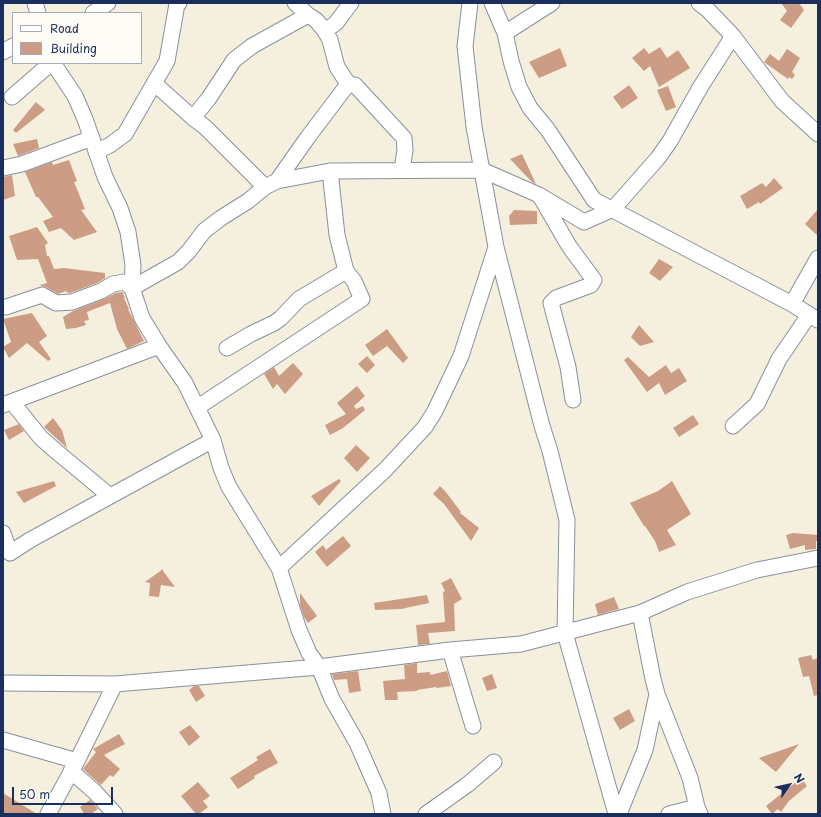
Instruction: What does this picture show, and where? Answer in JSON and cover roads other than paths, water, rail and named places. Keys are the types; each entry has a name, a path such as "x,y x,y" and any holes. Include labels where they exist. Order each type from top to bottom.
{"street":[{"path":"95,12 108,3"},
{"path":"3,168 17,166 38,159 94,145 110,145 125,134 167,61 179,3"},
{"path":"295,3 316,20 325,31 330,40 337,66 349,85"},
{"path":"325,31 336,22 351,3"},
{"path":"470,3 465,46 474,127 496,247 567,520 565,633 616,814"},
{"path":"492,3 505,33 511,61 519,87 530,108 548,130 594,200 792,304 813,318 779,359 757,404 733,426"},
{"path":"505,33 552,3"},
{"path":"699,3 708,10 733,36 782,101 818,134"},
{"path":"194,118 234,60 252,46 308,15"},
{"path":"271,184 330,171 482,170 539,196 584,222 612,209 643,176 670,141 701,86 733,36"},
{"path":"3,52 12,47"},
{"path":"12,97 51,64"},
{"path":"53,64 75,96 106,177 120,208 128,232 132,266 132,288 142,318 198,407 213,440 221,468 229,487 279,568 299,630 310,653 319,667 332,700 357,743 379,793 383,814"},
{"path":"154,83 271,184"},
{"path":"132,288 178,262 189,251 204,231 271,184 345,88 349,85 355,85 404,138 405,150 402,170"},
{"path":"198,407 362,299 354,281 346,271 337,235 330,171"},
{"path":"539,196 569,246 594,280 592,285 556,298 551,302 568,367 573,400"},
{"path":"279,568 384,470 425,427 435,411 461,356 496,247"},
{"path":"792,304 818,258"},
{"path":"227,348 274,323 281,318 299,299 346,271"},
{"path":"6,307 42,295 56,303 72,302 101,291 113,284 124,282 132,288"},
{"path":"110,496 52,447 7,404 159,346"},
{"path":"3,533 7,555 30,540 213,440"},
{"path":"3,683 115,684 319,667 450,650 521,644 640,613 687,592 757,570 817,557"},
{"path":"640,613 657,694 690,778 698,810 669,814"},
{"path":"450,650 473,726"},
{"path":"48,814 115,684"},
{"path":"619,814 645,750 657,694"},
{"path":"3,740 74,766 115,814"},
{"path":"426,814 467,785 494,762"}]}
